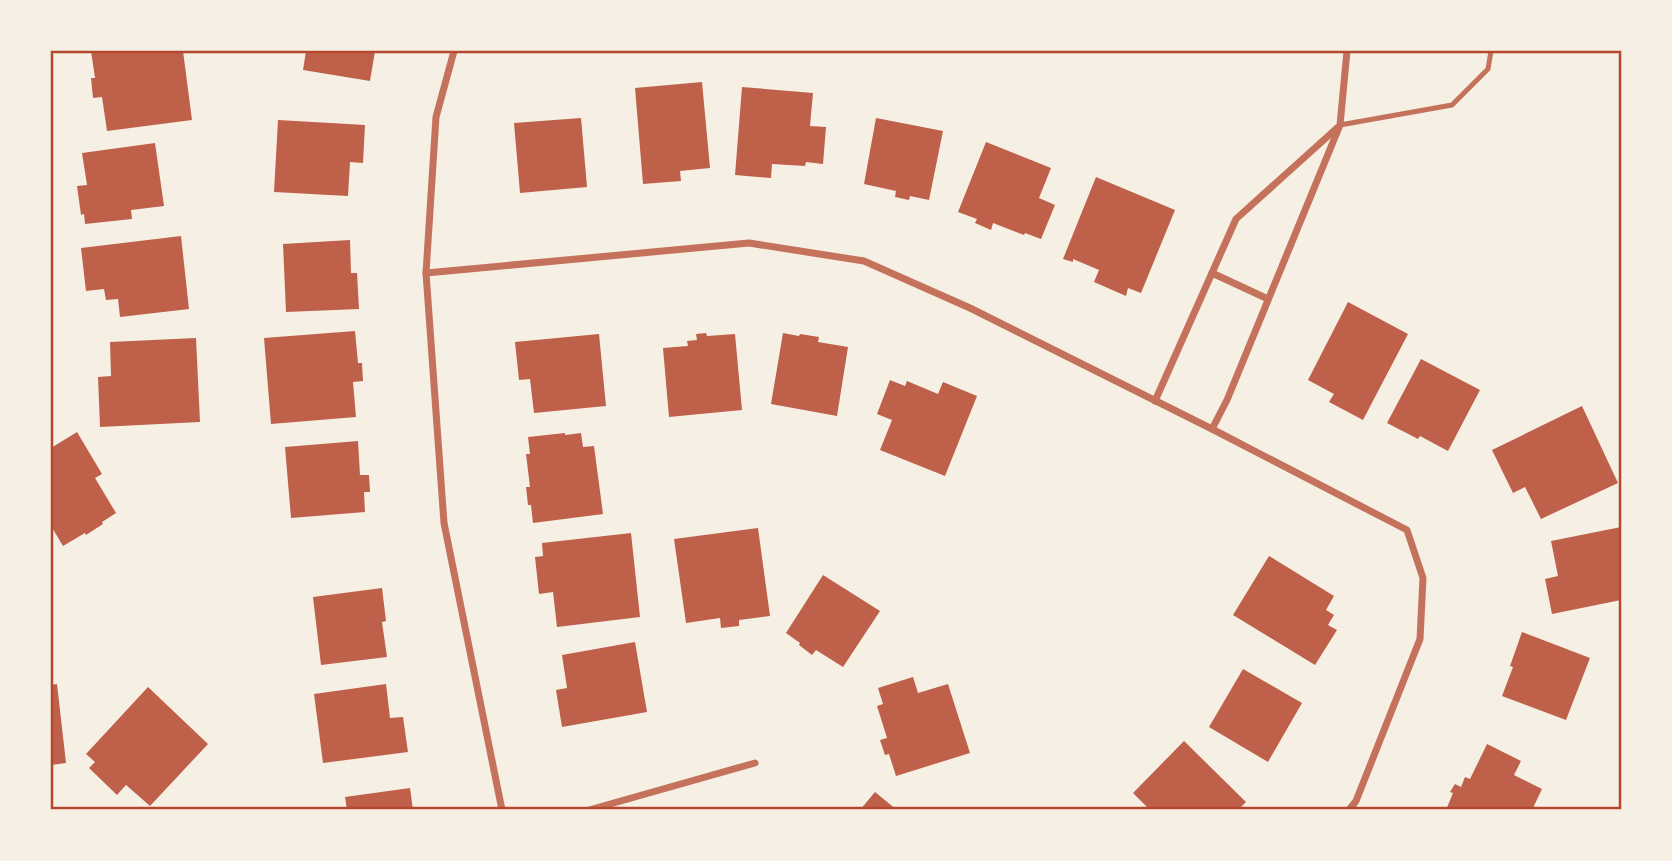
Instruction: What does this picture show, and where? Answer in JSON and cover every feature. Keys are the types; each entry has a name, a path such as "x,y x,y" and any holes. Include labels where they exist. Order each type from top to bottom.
{"street":[{"path":"454,51 436,117 426,273 444,523 502,810"},
{"path":"1212,429 1227,400 1340,125 1348,51"},
{"path":"1155,401 1236,219 1340,125"},
{"path":"426,273 749,243 864,261 970,308 1407,530 1423,578 1420,639 1356,802 1349,810"},
{"path":"1212,273 1268,299"},
{"path":"589,810 755,764"}],"lane":[{"path":"1340,125 1452,105 1488,69 1491,51"}],"building":[{"path":"91,51 183,51 192,120 107,131 102,97 93,98 91,78 95,78"},
{"path":"306,51 375,51 370,81 303,70"},
{"path":"702,82 710,168 680,171 681,181 643,184 635,88"},
{"path":"742,87 813,93 810,126 826,127 823,164 772,164 771,178 735,175"},
{"path":"581,118 587,187 520,193 514,123"},
{"path":"876,118 943,131 929,200 910,196 909,200 895,197 896,191 864,184"},
{"path":"278,120 365,125 363,163 350,162 348,196 274,192"},
{"path":"986,142 1051,168 1039,198 1055,205 1041,239 993,223 991,230 975,223 977,219 958,212"},
{"path":"155,143 164,206 131,210 132,219 85,224 77,186 87,185 82,153"},
{"path":"1096,177 1175,210 1141,293 1128,288 1126,296 1094,282 1099,270 1073,259 1073,262 1063,259"},
{"path":"181,236 189,309 120,317 118,299 106,300 104,289 86,291 81,248"},
{"path":"350,240 351,273 357,273 359,309 286,312 283,244"},
{"path":"1348,302 1408,334 1363,420 1329,402 1334,394 1308,380"},
{"path":"355,331 363,381 353,382 356,417 271,424 264,338"},
{"path":"706,333 707,336 735,334 742,410 669,417 663,348 688,346 687,341 697,340 696,334"},
{"path":"783,333 819,337 818,342 848,347 837,416 771,404"},
{"path":"599,334 606,406 534,413 530,379 519,380 515,342"},
{"path":"196,338 200,422 100,427 98,377 111,376 110,342"},
{"path":"1421,359 1480,390 1448,451 1387,423"},
{"path":"890,380 905,386 907,381 938,394 943,382 977,396 945,476 880,450 892,420 877,414"},
{"path":"1582,406 1618,483 1541,519 1525,487 1513,493 1492,450"},
{"path":"77,432 102,474 95,478 116,513 86,535 85,533 63,546 51,526 51,448"},
{"path":"581,433 583,447 594,446 603,514 533,523 526,487 530,487 526,454 530,454 528,437"},
{"path":"358,441 360,475 369,475 370,492 364,492 365,512 291,518 285,447"},
{"path":"1621,527 1621,600 1552,614 1545,579 1558,576 1551,541"},
{"path":"758,528 770,616 739,620 739,626 721,628 720,618 686,623 674,539"},
{"path":"631,533 640,617 557,627 553,592 539,594 535,557 543,556 542,543"},
{"path":"1269,556 1334,596 1326,610 1334,615 1328,625 1337,630 1315,665 1233,615"},
{"path":"823,575 880,611 843,667 816,650 812,655 786,633"},
{"path":"382,588 386,621 382,622 387,657 321,665 313,597"},
{"path":"1522,632 1590,658 1566,720 1502,696"},
{"path":"635,642 647,712 562,727 556,690 567,688 562,655"},
{"path":"1243,669 1302,703 1268,762 1209,727"},
{"path":"913,677 918,693 948,684 970,753 896,776 889,754 885,755 880,740 887,738 877,706 883,704 878,688"},
{"path":"57,684 66,763 51,765 51,685"},
{"path":"386,684 390,718 403,717 408,752 323,763 314,694"},
{"path":"148,687 208,744 150,806 126,785 117,795 89,768 95,762 86,754"},
{"path":"1184,741 1246,802 1238,810 1150,810 1133,793"},
{"path":"1487,744 1521,761 1514,775 1542,789 1532,810 1446,810 1453,793 1450,792 1455,784 1461,787 1465,777 1470,779"},
{"path":"410,788 413,810 347,810 345,797"},
{"path":"875,792 897,810 860,810"}]}
